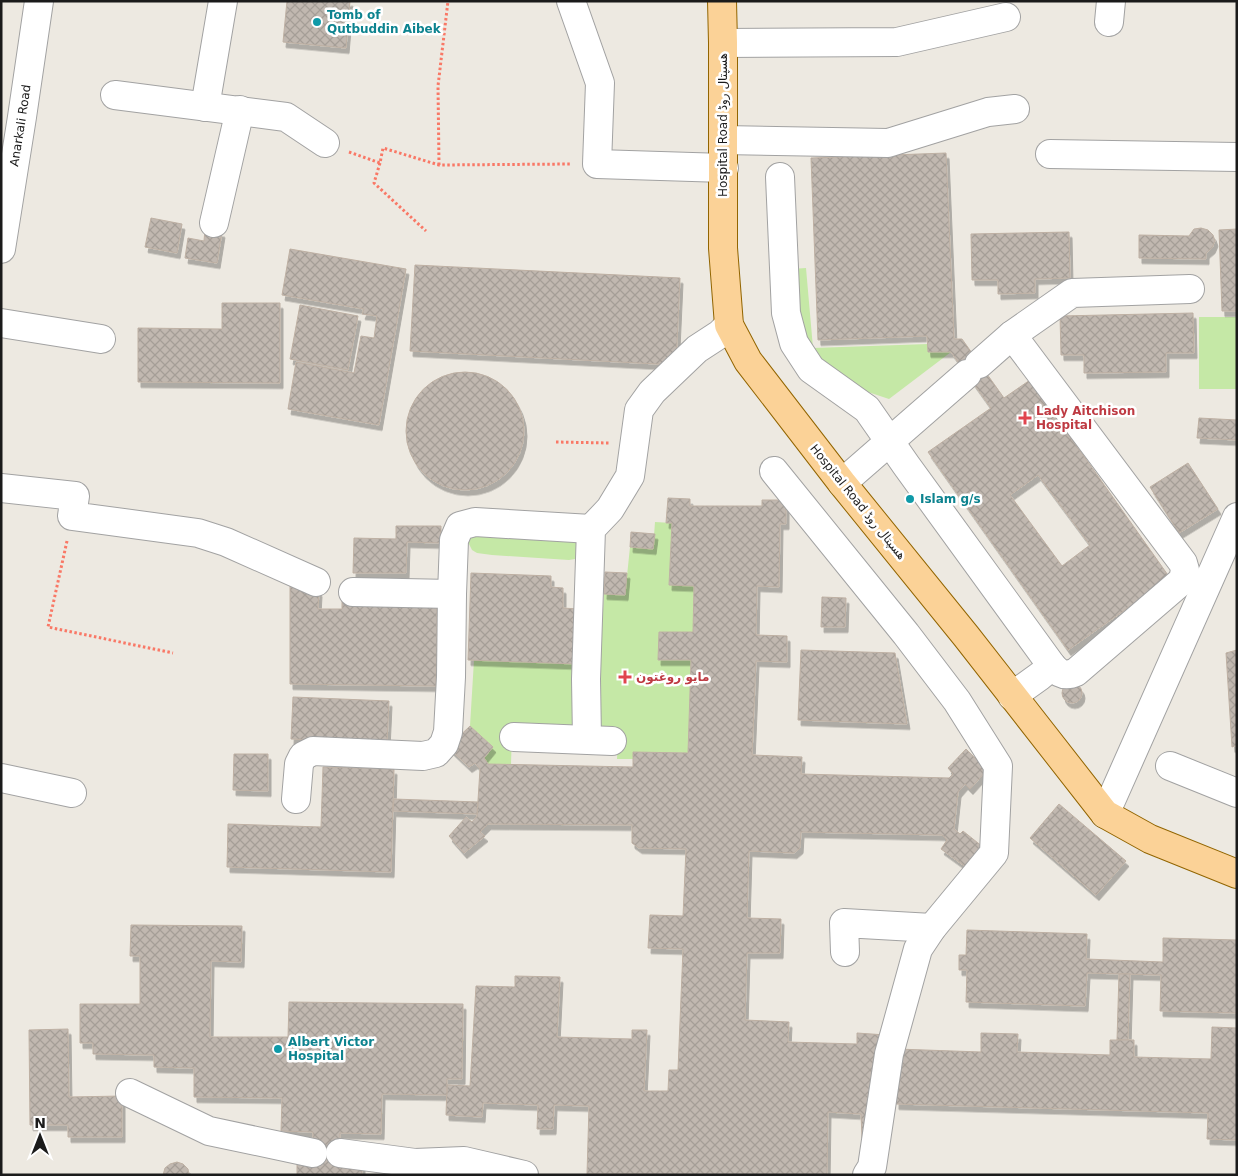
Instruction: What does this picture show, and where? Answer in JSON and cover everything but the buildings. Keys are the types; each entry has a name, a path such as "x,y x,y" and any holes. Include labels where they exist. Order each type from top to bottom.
{"main road":[{"name":"Hospital Road ھسپتال روڈ","path":"722,1 723,248 728,326 748,362 842,483 966,636 1104,814 1150,839 1237,874"}],"street":[{"name":"Anarkali Road","path":"1,249 12,116 39,1"},
{"path":"204,107 223,1"},
{"path":"571,1 600,83 597,164 724,168"},
{"path":"723,43 897,42 1006,17"},
{"path":"115,95 286,117 325,143"},
{"path":"723,140 888,143 988,112 1014,109"},
{"path":"214,223 240,110"},
{"path":"1050,154 1237,157"},
{"path":"780,178 786,313 794,343 811,369 867,409 1052,666 1059,673 1066,676 1076,672 1183,580 1185,570 1184,564 1012,335"},
{"path":"842,483 1012,335 1072,293 1190,289"},
{"path":"1,323 101,339"},
{"path":"514,737 599,740 586,679 591,529 610,509 630,476 639,410 652,392 697,349 720,334 728,326"},
{"path":"774,471 906,634 957,701 998,766 994,853 932,928 918,949 889,1054 872,1167 867,1175"},
{"path":"1,488 75,496 72,516 198,533 226,542 316,582"},
{"path":"296,799 299,764 303,756 313,751 423,756 436,753 444,744 448,732 454,540 460,526 475,522 591,529"},
{"path":"1104,814 1236,522"},
{"path":"353,592 452,594"},
{"path":"1012,696 1052,666"},
{"path":"1170,766 1237,793"},
{"path":"1,778 72,792"},
{"path":"845,952 844,923 932,928"},
{"path":"130,1093 208,1130 313,1153"},
{"path":"340,1153 414,1163 464,1161 524,1175"}],"path":[{"path":"439,165 438,86 448,1"},
{"path":"325,143 380,163"},
{"path":"426,231 374,183 383,148 439,165 597,164"},
{"path":"556,442 634,444"},
{"path":"72,516 48,627 173,653"}],"green space":[{"path":"806,268 813,348 928,344 928,352 951,352 889,399 835,377 804,348 791,269"},
{"path":"1199,317 1237,317 1237,389 1199,389"},
{"path":"655,522 672,523 669,584 694,586 693,632 660,632 658,659 691,660 688,753 633,752 633,759 617,759 618,733 512,731 511,764 488,764 484,758 493,747 470,726 474,660 577,664 578,609 603,610 604,594 625,595 630,547 653,549"},
{"path":"471,536 575,539 579,543 578,555 575,559 569,560 477,553 472,550 468,542"}],"place":[{"name":"Tomb of Qutbuddin Aibek","path":"317,22"},
{"name":"Lady Aitchison Hospital","path":"1025,418"},
{"name":"Islam g/s","path":"910,499"},
{"name":"مایو روغتون","path":"625,677"},
{"name":"Albert Victor Hospital","path":"278,1049"}]}
